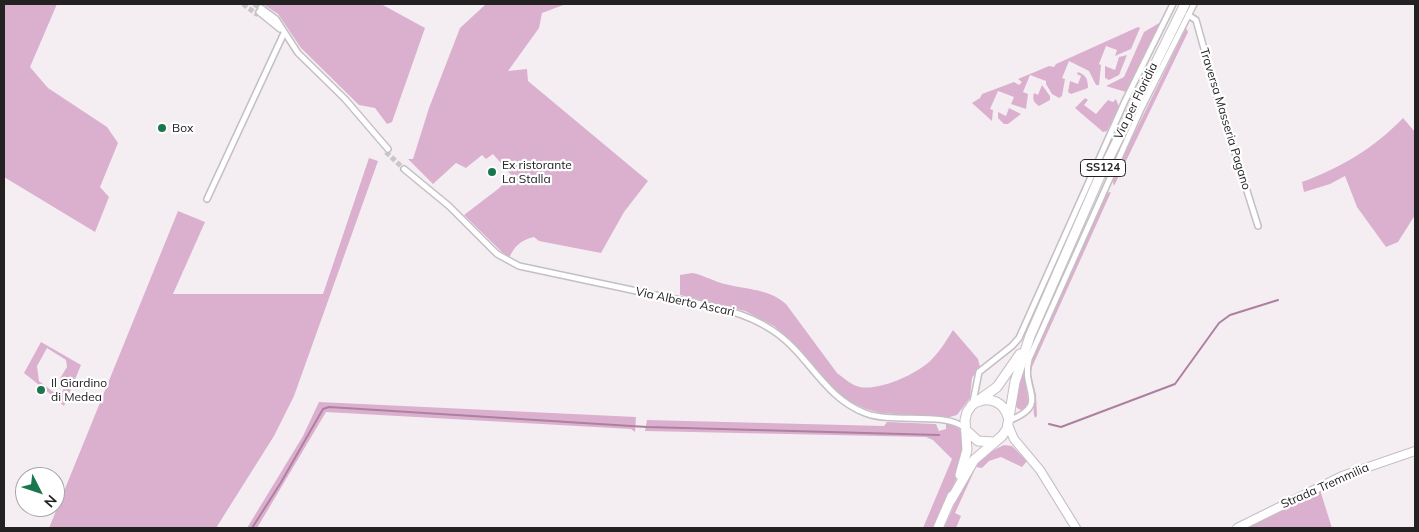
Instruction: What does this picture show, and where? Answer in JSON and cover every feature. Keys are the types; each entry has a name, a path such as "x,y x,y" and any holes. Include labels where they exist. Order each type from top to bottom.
{"main road":[{"name":"Via per Floridia","path":"1030,336 1100,176 1185,4"},
{"path":"951,500 965,459 966,430 971,407 988,397 1007,376 1030,336"},
{"path":"938,528 951,500 974,460 1005,433 1015,382 1030,336"},
{"path":"988,397 1003,406 1014,439 1040,470 1076,528"},
{"path":"966,430 978,442 996,441 1020,446"},
{"name":"Strada Tremmilia","path":"1237,528 1342,476 1415,451"}],"street":[{"path":"966,430 953,421 971,407 975,397 975,383 979,372 1012,346 1019,338 1121,109 1174,4"},
{"path":"1008,421 1023,416 1031,407 1032,401 1026,370 1029,359 1141,108 1194,4"},
{"path":"260,10 274,21 298,54 353,108 365,130 387,150"},
{"name":"Traversa Masseria Pagano","path":"1188,15 1196,20 1258,226"},
{"path":"208,199 284,33"},
{"name":"Via Alberto Ascari","path":"405,168 497,254 519,266 735,312 773,330 789,343 830,392 847,405 878,417 953,421"},
{"path":"975,383 988,397"}],"shaded area":[{"path":"4,4 57,4 30,67 48,88 107,127 118,143 100,187 109,197 95,232 4,177"},
{"path":"263,4 381,4 425,28 392,122 387,124 375,108 359,105 301,48 278,14"},
{"path":"486,4 566,4 542,13 539,28 508,71 527,69 528,81 648,181 624,212 601,253 539,241 534,237 518,245 509,259 464,215 512,176 493,154 486,159 482,155 466,168 456,163 433,184 408,159 413,159 429,108 460,28"},
{"path":"1161,22 1126,92 1106,86 1124,77 1144,32"},
{"path":"1138,27 1140,28 1131,49 1115,56 1117,50 1106,46 1099,64 1101,65 1099,85 1096,85 1089,71 1069,61 1062,78 1065,79 1062,96 1059,98 1052,94 1046,81 1030,75 1023,92 1028,94 1026,109 1011,104 1014,97 998,91 990,109 993,110 992,121 972,103 980,98 982,94 1014,82 1019,85 1022,82 1018,79 1049,66 1054,67 1056,64"},
{"path":"1186,28 1188,32 1114,186 1112,179"},
{"path":"1127,55 1119,75 1109,80 1105,78 1105,66 1115,70 1119,57"},
{"path":"1078,72 1086,78 1088,88 1071,94 1068,92 1070,81 1078,84 1081,76 1077,74"},
{"path":"1042,85 1050,96 1050,100 1039,106 1034,101 1033,95 1034,93 1038,95"},
{"path":"1085,98 1088,100 1084,105 1096,114 1108,100 1113,102 1116,99 1119,107 1107,131 1103,132 1075,108"},
{"path":"1009,108 1021,114 1008,124 1004,124 998,118 998,112 1006,116"},
{"path":"1403,118 1415,132 1415,215 1398,242 1386,247 1357,207 1345,176 1330,184 1304,192 1302,182 1356,156 1380,139"},
{"path":"369,158 378,161 294,396 274,436 216,528 49,528 53,517 65,517 65,489 178,211 205,222 173,294 323,294"},
{"path":"1111,192 1032,367 1031,374 1036,395 1037,416 1035,418 1035,398 1030,370 1031,360 1106,193"},
{"path":"692,273 727,285 762,292 779,299 786,304 837,373 860,387 868,388 888,384 919,369 936,355 953,330 978,359 980,367 972,378 970,398 957,415 946,418 881,413 866,409 849,401 832,388 791,341 774,326 745,311 680,295 680,275"},
{"path":"41,342 81,365 64,406 58,401 64,388 59,380 67,367 66,360 47,348 37,366 39,381 56,394 54,397 24,373"},
{"path":"1023,369 1029,405 1021,410 1014,403"},
{"path":"319,402 636,417 635,432 631,429 326,412 257,528 247,528 303,436"},
{"path":"647,420 884,426 887,422 936,424 939,431 946,429 946,423 959,428 963,439 963,451 961,465 951,492 933,528 923,528 952,459 933,440 926,437 645,431"},
{"path":"1004,445 1012,446 1027,461 1022,467 1001,457 989,461 982,468 976,467 955,513 961,516 956,528 944,528 966,480 982,459"},
{"path":"1320,490 1332,528 1246,528"}],"waterway":[{"path":"1049,424 1061,427 1175,384 1219,323 1230,315 1278,300"},
{"path":"252,528 280,484 323,409 329,407 647,427 939,435"}],"tunnel":[{"path":"243,4 258,15"},
{"path":"254,4 261,8"},
{"path":"386,152 404,169"}],"place":[{"name":"Box","path":"162,128"},
{"name":"Ex ristorante La Stalla","path":"492,172"},
{"name":"Il Giardino di Medea","path":"41,390"}]}
